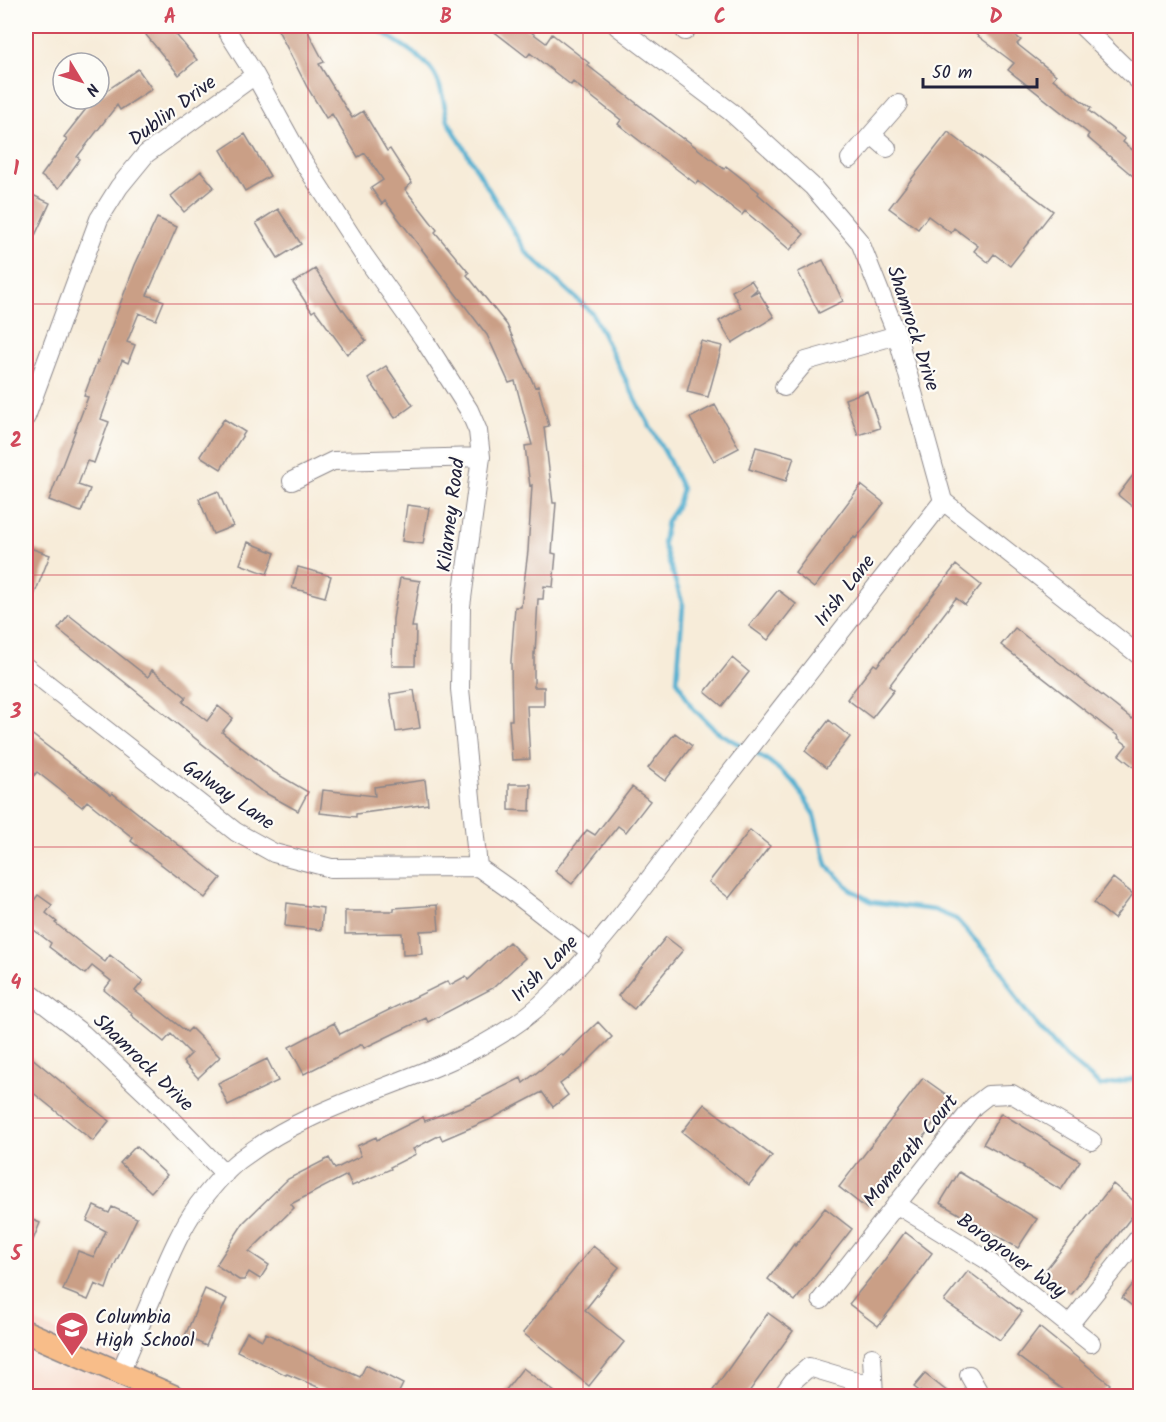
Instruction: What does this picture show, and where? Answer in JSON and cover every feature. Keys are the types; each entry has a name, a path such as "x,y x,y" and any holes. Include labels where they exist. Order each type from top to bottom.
{"main road":[{"path":"26,1332 173,1396"}],"street":[{"name":"Kilarney Road","path":"224,26 255,75 302,160 363,254 423,338 469,410 478,431 481,457 461,606 460,689 478,867"},
{"name":"Shamrock Drive","path":"617,26 636,31 731,112 812,186 860,242 897,335 943,501"},
{"path":"1082,26 1140,82"},
{"name":"Dublin Drive","path":"26,417 99,219 119,187 146,154 255,75"},
{"path":"850,159 898,104"},
{"path":"872,135 887,148"},
{"path":"784,387 806,361 897,335"},
{"path":"292,481 333,460 481,457"},
{"path":"943,501 1140,656"},
{"name":"Irish Lane","path":"120,1373 174,1246 197,1206 225,1174 244,1156 300,1122 438,1066 491,1041 523,1020 549,997 592,953 943,501"},
{"name":"Galway Lane","path":"26,667 236,831 274,853 331,868 478,867"},
{"path":"478,867 513,891 592,953"},
{"name":"Shamrock Drive","path":"26,990 83,1034 153,1100 225,1174"},
{"name":"Momerath Court","path":"821,1300 974,1106 988,1095 1012,1094 1092,1141"},
{"name":"Borogrover Way","path":"896,1204 987,1260 1092,1343"},
{"name":"Borogrover Way","path":"1069,1325 1140,1236"},
{"path":"782,1396 792,1382 809,1367 873,1391 872,1357"},
{"path":"969,1375 981,1396"}],"shaded area":[{"name":"Columbia High School","path":"26,1318 211,1396 26,1396"}],"building":[{"path":"158,26 169,26 197,60 179,75 146,35"},
{"path":"276,26 305,26 324,62 319,64 352,118 363,111 387,151 390,149 412,183 405,189 437,230 435,232 469,273 467,275 507,325 535,387 538,386 549,426 544,427 553,503 556,503 552,553 556,554 553,587 544,586 543,599 538,599 534,687 544,687 544,706 527,706 530,759 512,760 509,720 512,720 511,661 515,607 521,607 528,551 532,485 530,486 525,446 532,445 515,381 509,383 487,335 385,201 382,204 371,188 383,180 365,153 358,157 332,114 326,118 307,87"},
{"path":"487,26 523,26 546,43 552,34 589,63 587,65 683,139 724,169 726,166 759,192 758,194 804,234 790,250 745,211 742,215 698,181 696,184 618,124 621,120 573,82 571,85 530,53 527,57"},
{"path":"980,26 1002,26 1021,40 1017,44 1056,75 1053,79 1091,108 1089,111 1125,139 1123,142 1140,156 1140,182 1087,137 1089,134 1008,70 1014,63 974,33"},
{"path":"138,69 152,89 120,110 117,105 77,157 80,159 59,188 41,176 67,140 64,137 84,111 111,111 111,88"},
{"path":"948,132 1053,211 1010,266 994,254 988,262 974,251 978,246 954,228 951,233 928,216 918,229 889,208"},
{"path":"245,134 270,176 245,191 221,150"},
{"path":"201,171 214,187 184,212 171,196"},
{"path":"26,192 50,203 26,255"},
{"path":"278,209 301,244 278,258 256,223"},
{"path":"157,218 177,227 147,295 164,301 156,320 139,313 127,342 135,345 128,363 122,360 101,419 109,422 94,463 87,461 78,485 90,489 81,512 49,500 88,397 84,396 97,361 135,265"},
{"path":"823,260 843,301 819,313 798,272"},
{"path":"315,269 366,341 347,354 315,310 312,312 293,283"},
{"path":"751,280 757,289 750,295 758,291 774,317 732,343 719,321 741,308 732,291"},
{"path":"701,341 722,346 708,397 687,392"},
{"path":"386,366 413,405 395,418 368,378"},
{"path":"867,391 880,428 858,435 845,399"},
{"path":"715,405 739,448 714,461 690,418"},
{"path":"224,419 245,432 221,469 200,456"},
{"path":"756,447 794,457 786,481 749,469"},
{"path":"1140,466 1140,513 1118,495"},
{"path":"861,485 884,503 814,588 795,573"},
{"path":"218,491 233,526 213,534 199,499"},
{"path":"407,505 429,508 423,544 402,541"},
{"path":"248,542 275,553 267,574 240,564"},
{"path":"30,548 50,555 26,616 26,559"},
{"path":"956,565 981,585 965,605 956,598 889,686 894,690 872,718 847,699 874,664 877,666"},
{"path":"298,567 331,576 325,597 292,588"},
{"path":"400,578 420,581 412,627 416,627 415,666 392,666 393,619"},
{"path":"778,590 796,604 768,640 749,626"},
{"path":"69,615 148,677 152,670 186,697 183,702 207,721 218,706 233,718 222,732 272,771 308,792 298,811 260,790 58,629"},
{"path":"1015,628 1132,719 1140,709 1140,772 1119,755 1127,745 1119,737 1001,645"},
{"path":"732,658 749,672 722,706 705,692"},
{"path":"414,690 420,728 396,732 390,694"},
{"path":"829,720 850,737 826,768 805,751"},
{"path":"26,730 111,795 112,793 221,878 205,898 131,841 133,838 87,801 82,807 37,772 32,778 26,773"},
{"path":"675,733 692,746 665,781 648,768"},
{"path":"425,780 428,804 356,814 356,817 320,813 323,790 375,796 374,787"},
{"path":"509,784 531,784 530,811 509,810"},
{"path":"632,787 650,801 626,832 618,826 572,884 555,871 587,830 595,835"},
{"path":"750,830 770,846 729,898 709,882"},
{"path":"1113,878 1133,894 1114,919 1094,903"},
{"path":"38,895 52,905 46,913 57,922 55,923 105,962 110,955 143,981 135,991 187,1032 191,1028 220,1057 198,1078 183,1062 191,1054 171,1034 164,1042 104,990 111,981 92,966 85,974 49,947 51,943 26,924 26,899 32,903"},
{"path":"287,903 323,908 321,930 285,926"},
{"path":"437,905 439,930 420,931 422,954 403,955 402,933 345,934 345,911 394,911 394,908"},
{"path":"666,937 683,950 634,1009 618,996"},
{"path":"509,942 525,958 493,988 428,1022 426,1018 364,1048 362,1044 304,1074 289,1047 334,1023 340,1034 448,981 450,985 466,976 468,980"},
{"path":"598,1022 612,1037 581,1068 560,1084 568,1095 553,1107 542,1092 491,1119 442,1140 440,1135 413,1149 416,1154 390,1167 391,1169 352,1186 347,1175 291,1204 294,1208 249,1252 269,1265 260,1279 249,1272 244,1280 239,1280 216,1265 244,1222 288,1179 329,1158 335,1169 361,1156 357,1146 376,1137 377,1140 423,1117 425,1121 473,1102 521,1078 523,1083 561,1054 563,1056"},
{"path":"26,1053 109,1121 93,1141 26,1087"},
{"path":"267,1059 278,1081 228,1105 218,1083"},
{"path":"923,1078 951,1098 923,1138 867,1209 839,1187"},
{"path":"704,1104 772,1156 749,1185 682,1132"},
{"path":"1001,1113 1080,1161 1061,1190 1024,1166 983,1144"},
{"path":"136,1146 167,1175 151,1192 120,1163"},
{"path":"959,1172 1037,1219 1018,1248 940,1203"},
{"path":"1113,1184 1140,1206 1071,1295 1043,1273"},
{"path":"94,1206 109,1213 112,1207 137,1218 114,1266 106,1289 95,1284 88,1300 63,1290 78,1251 94,1257 106,1231 87,1221"},
{"path":"825,1208 852,1229 795,1301 768,1279"},
{"path":"26,1217 40,1223 26,1257"},
{"path":"905,1232 932,1253 878,1326 849,1304"},
{"path":"593,1246 619,1267 585,1310 624,1342 589,1386 523,1333"},
{"path":"968,1271 1022,1312 1000,1340 944,1301"},
{"path":"1134,1283 1140,1288 1140,1312 1122,1298"},
{"path":"205,1289 227,1299 206,1346 185,1336"},
{"path":"768,1313 793,1331 746,1396 709,1396"},
{"path":"1039,1327 1110,1384 1100,1396 1071,1396 1017,1356"},
{"path":"247,1332 262,1340 266,1333 360,1377 366,1365 403,1384 397,1396 358,1396 345,1390 342,1396 339,1396 286,1375 237,1351"},
{"path":"523,1368 560,1396 501,1396"},
{"path":"925,1374 953,1396 926,1396 914,1387"}],"waterway":[{"path":"374,26 413,53 433,72 441,89 448,121 526,252 592,313 668,458 682,489 677,506 667,521 663,543 683,605 677,680 691,706 716,731 744,747"},
{"path":"754,752 795,783 813,812 827,865 850,889 872,902 934,910 956,919 996,963 1021,1005 1066,1057 1101,1086 1137,1078 1140,1080"}],"place":[{"name":"Columbia High School","path":"72,1357"}]}
